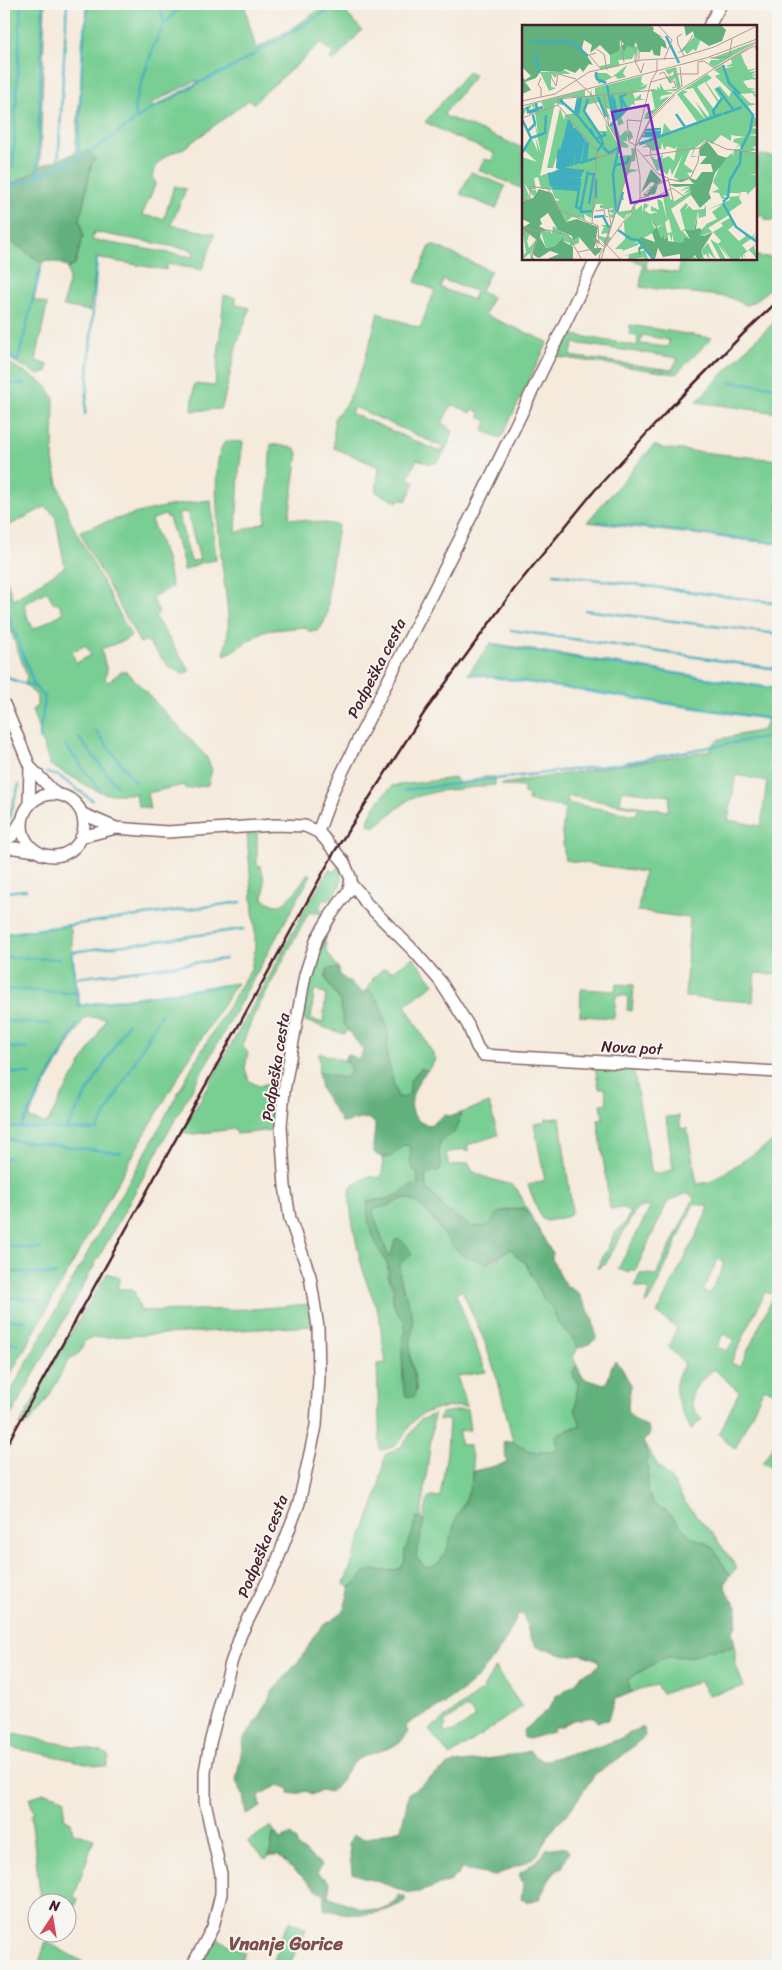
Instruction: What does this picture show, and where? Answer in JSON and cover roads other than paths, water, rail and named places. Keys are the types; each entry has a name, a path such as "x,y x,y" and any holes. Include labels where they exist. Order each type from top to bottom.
{"main road":[{"path":"710,25 721,4"},
{"name":"Podpeška cesta","path":"318,832 334,789 360,734 480,499 596,260"},
{"path":"4,704 30,768 56,794"},
{"path":"4,840 12,836 29,804 30,768"},
{"path":"4,848 36,851 56,856 66,853 74,847 81,837 84,822 83,814 74,802 56,794 46,794 29,804"},
{"path":"83,814 116,828 168,832 295,825 318,832 344,862 350,874 351,885 358,890 366,903"},
{"path":"22,820 28,844 36,851"},
{"path":"81,837 116,828"},
{"name":"Podpeška cesta","path":"192,1966 213,1927 221,1894 221,1874 205,1802 205,1772 210,1743 231,1663 241,1634 276,1564 299,1503 316,1426 319,1377 318,1327 310,1276 290,1219 285,1186 281,1126 284,1091 305,975 318,938 331,915 346,896 351,885"},
{"path":"346,896 366,903"},
{"name":"Nova pot","path":"366,903 413,950 440,981 468,1026 477,1047 483,1055 778,1072"}],"waterway":[{"path":"13,167 21,4"},
{"path":"37,176 43,4"},
{"path":"58,167 67,4"},
{"path":"78,159 83,40 89,4"},
{"path":"160,4 164,24"},
{"path":"137,119 134,109 136,99 154,45 164,24 183,4"},
{"path":"4,190 85,156 149,110 196,84 231,68 334,7 334,4"},
{"path":"85,414 97,258"},
{"path":"4,353 18,361 40,270"},
{"path":"731,382 778,387"},
{"path":"4,384 25,384"},
{"path":"598,522 778,543"},
{"path":"554,574 778,603"},
{"path":"5,605 35,687 45,697 39,739"},
{"path":"585,610 778,634"},
{"path":"511,630 778,669"},
{"path":"496,646 778,689"},
{"path":"4,672 10,679 35,687"},
{"path":"474,674 775,720 778,707"},
{"path":"96,731 135,782"},
{"path":"405,790 619,764 778,736"},
{"path":"78,737 117,786"},
{"path":"66,746 99,789"},
{"path":"46,773 59,776 92,800"},
{"path":"4,824 8,821 19,785"},
{"path":"4,892 26,890"},
{"path":"4,934 241,902"},
{"path":"4,989 76,993 72,952 243,929"},
{"path":"4,957 59,959"},
{"path":"75,978 225,959"},
{"path":"76,993 79,1006 225,985"},
{"path":"4,1127 97,1130 161,1014"},
{"path":"4,1021 48,1024"},
{"path":"66,1129 128,1023"},
{"path":"21,1127 77,1025"},
{"path":"4,1047 27,1049"},
{"path":"4,1072 30,1074"},
{"path":"4,1139 121,1153"},
{"path":"4,1157 9,1158"},
{"path":"4,1246 41,1249"},
{"path":"4,1271 56,1275"},
{"path":"4,1297 38,1300"},
{"path":"4,1319 26,1321"},
{"path":"4,1343 17,1344"}],"railway":[{"path":"4,1450 335,851 424,713 515,588 595,490 670,408 778,301"}],"district":[{"name":"Vnanje Gorice","path":"286,1943"}]}
